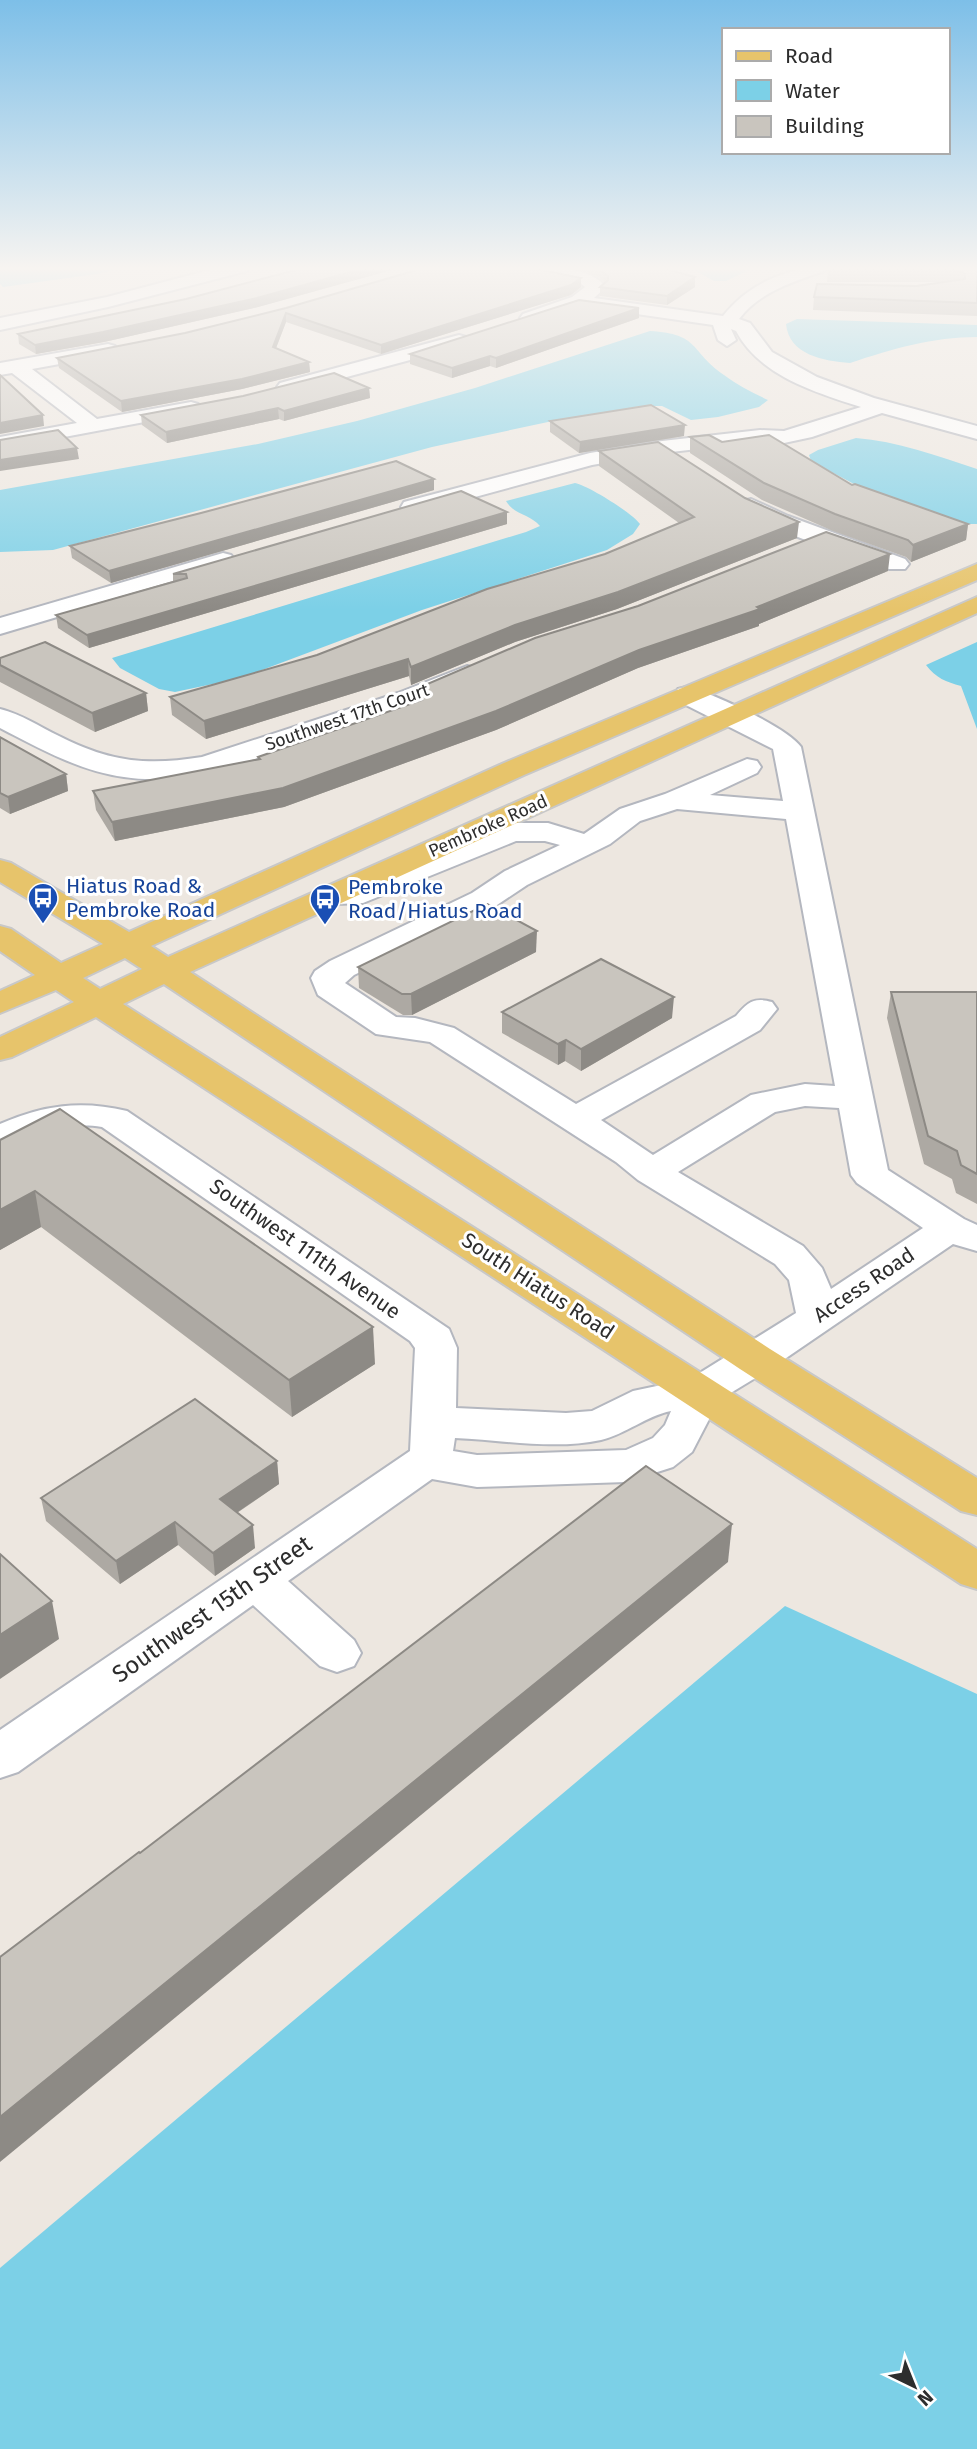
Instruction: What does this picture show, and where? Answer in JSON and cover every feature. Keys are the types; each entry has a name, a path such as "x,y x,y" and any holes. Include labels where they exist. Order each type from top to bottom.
{"main road":[{"name":"Pembroke Road","path":"0,1003 514,769 977,571"},
{"name":"Pembroke Road","path":"0,1050 165,971 977,604"},
{"path":"0,869 127,945 755,1359 977,1499"},
{"name":"South Hiatus Road","path":"0,936 98,1003 977,1572"}],"street":[{"path":"28,381 95,427"},
{"path":"269,391 306,381"},
{"path":"780,381 839,406"},
{"path":"812,381 861,406 977,448"},
{"path":"0,443 216,403"},
{"path":"760,436 765,430 839,406 883,406 977,433"},
{"path":"397,511 590,459 662,447 805,433 861,406"},
{"path":"662,447 696,470"},
{"path":"730,492 762,512 897,564"},
{"path":"787,553 824,538"},
{"path":"6,620 240,555"},
{"name":"Southwest 17th Court","path":"0,717 92,763 139,773 178,771 207,765 407,699 490,664"},
{"path":"687,695 733,713 781,740 787,747 870,1175 963,1233"},
{"path":"747,767 675,800 630,815 585,844 516,878 483,900 342,968 327,978 330,988 388,1027 415,1028 442,1035 628,1154 651,1172 789,1255 808,1277 817,1318"},
{"path":"675,800 801,811"},
{"path":"336,895 363,894 512,832 548,832 585,844"},
{"path":"575,1120 748,1023 760,1009"},
{"path":"651,1172 764,1104 805,1095 856,1098"},
{"name":"Southwest 111th Avenue","path":"0,1138 36,1120 79,1112 114,1119 434,1339 431,1444"},
{"name":"Access Road","path":"755,1359 817,1318 963,1233"},
{"path":"431,1444 477,1471 646,1462 681,1440 701,1391 755,1359"},
{"name":"Southwest 15th Street","path":"0,1757 256,1580 431,1444"},
{"path":"256,1580 337,1653"}],"water":[{"path":"496,381 733,381 768,400 759,407 718,417 691,420 662,406 641,406 548,422 432,447 53,550 0,552 0,490 258,444 357,421"},
{"path":"856,438 902,446 977,469 977,524 963,524 867,491 811,461 809,455 818,450"},
{"path":"575,483 600,494 635,519 640,524 633,534 607,550 422,610 241,678 175,692 159,689 120,668 112,658 526,532 540,526 513,509 506,501"},
{"path":"977,642 977,729 961,686 942,679 926,665"},
{"path":"785,1606 977,1694 977,2449 0,2449 0,2268"}],"building":[{"path":"0,381 7,381 43,415 0,423"},
{"path":"92,381 229,381 121,401"},
{"path":"301,381 353,381 369,388 284,411 278,408 166,432 141,415 243,396"},
{"path":"651,405 685,425 580,442 550,421"},
{"path":"58,430 77,448 0,460 0,440"},
{"path":"709,435 722,442 769,435 852,485 968,524 913,545 908,540 835,514 764,483 690,437"},
{"path":"658,442 745,498 799,522 618,592 515,625 411,667 408,659 204,721 170,697 317,655 487,589 605,554 694,517 599,451"},
{"path":"396,461 434,479 109,571 70,546 201,513"},
{"path":"461,491 507,512 87,635 56,615 187,578 186,574 173,574"},
{"path":"826,532 890,554 757,607 760,609 639,650 496,711 283,788 112,822 93,791 260,759 258,757 422,700 418,688 535,638 638,606"},
{"path":"45,642 146,693 92,713 0,665 0,658"},
{"path":"0,737 66,774 8,797 0,793"},
{"path":"487,904 537,931 411,994 402,994 358,967"},
{"path":"601,959 674,997 581,1049 566,1040 558,1044 502,1012"},
{"path":"891,992 977,992 977,1174 961,1165 957,1151 928,1136"},
{"path":"60,1109 373,1327 289,1380 35,1191 0,1210 0,1140"},
{"path":"195,1399 277,1461 220,1499 253,1525 213,1553 175,1522 116,1561 41,1498"},
{"path":"646,1466 732,1524 0,2117 0,1957"},
{"path":"0,1554 52,1601 0,1635"}],"place":[{"name":"Hiatus Road & Pembroke Road","path":"43,925"},
{"name":"Pembroke Road/Hiatus Road","path":"325,926"}]}
